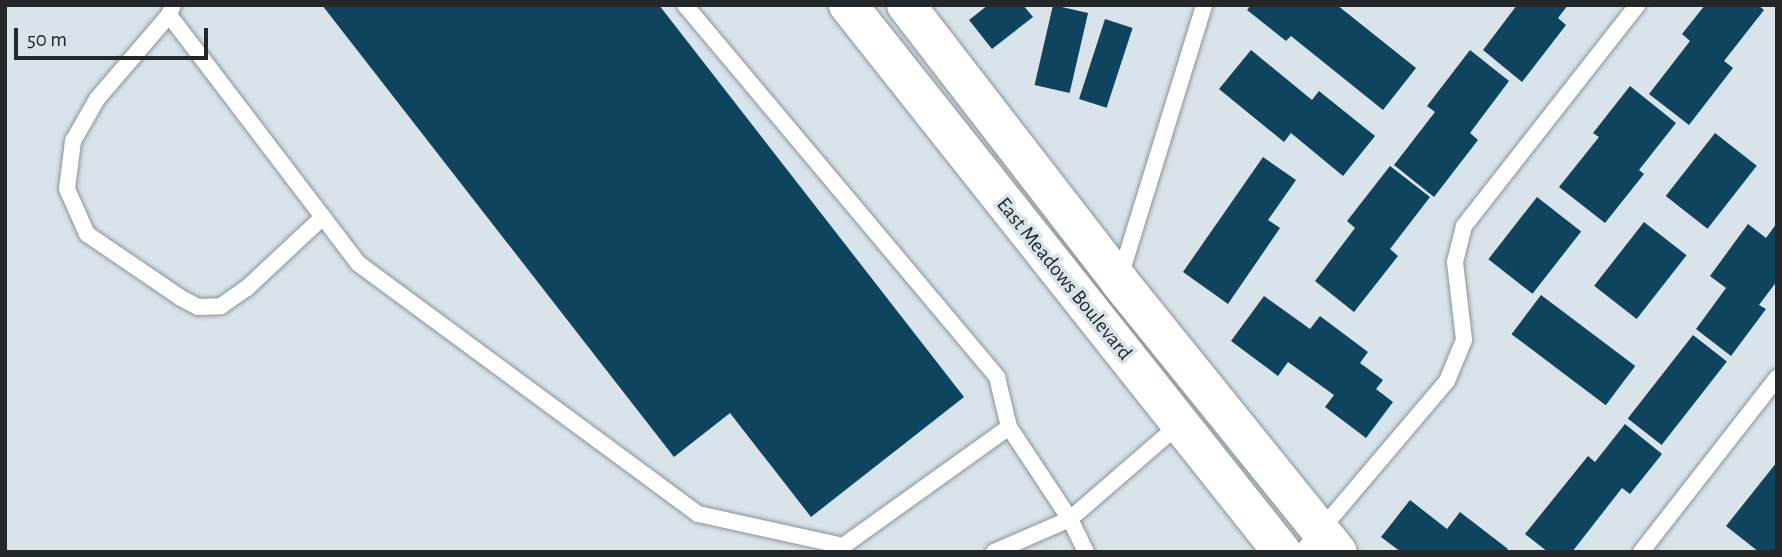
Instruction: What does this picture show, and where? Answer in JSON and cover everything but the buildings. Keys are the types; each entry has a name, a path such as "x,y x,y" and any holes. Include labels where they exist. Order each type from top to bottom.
{"street":[{"name":"East Meadows Boulevard","path":"848,5 1016,220 1107,298 1320,544"},
{"name":"East Meadows Boulevard","path":"906,5 1107,298 1181,423 1282,552"}],"lane":[{"path":"685,5 997,377 1009,427 1069,519 1086,552"},
{"path":"1107,298 1204,5"},
{"path":"1320,544 1447,381 1464,340 1455,262 1464,226 1637,5"},
{"path":"323,217 247,288 221,306 198,307 88,234 67,189 73,141 97,99 171,10 359,264 698,514 848,549 1009,427"},
{"path":"1641,552 1777,378"},
{"path":"994,552 1069,519 1181,423"}]}
